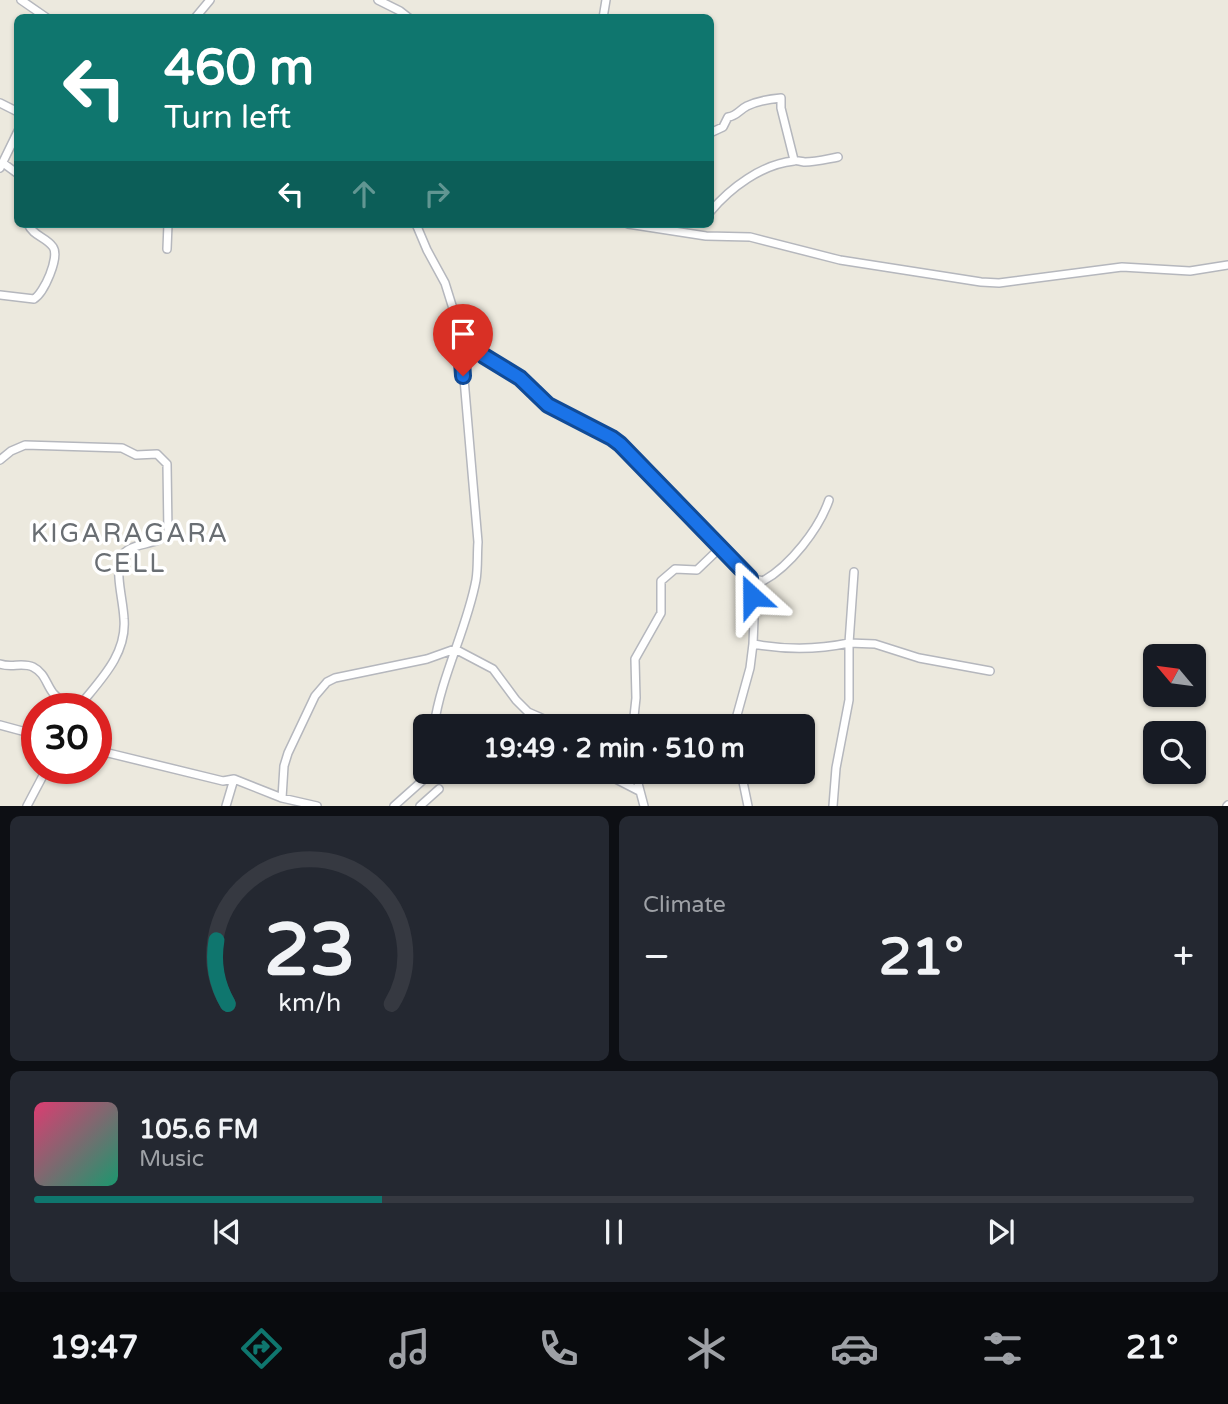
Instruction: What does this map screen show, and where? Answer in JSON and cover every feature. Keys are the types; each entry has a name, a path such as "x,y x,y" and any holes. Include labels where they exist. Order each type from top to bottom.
{"street":[{"path":"21,0 41,14"},
{"path":"198,14 210,0"},
{"path":"378,0 404,14"},
{"path":"714,131 723,127 728,117 735,116 744,107 767,99 781,98 794,160"},
{"path":"2,166 14,140"},
{"path":"714,208 732,190 772,167 794,160 804,162 838,157"},
{"path":"0,295 34,299 44,289 55,251 30,228"},
{"path":"167,228 167,249"},
{"path":"418,228 445,283 460,331 478,554 473,590 444,676 436,714"},
{"path":"655,228 715,237 750,237 840,260 999,284 1122,267 1190,271 1228,265"},
{"path":"696,234 700,228"},
{"path":"460,331 484,356 520,378 548,405 612,438 750,578 763,581 777,573 799,550 821,518 829,500"},
{"path":"0,460 18,447 33,445 122,448 136,455 161,455 167,464 168,533 160,540 129,548 120,558 124,629 121,643 111,666 90,693"},
{"path":"634,714 635,659 662,612 662,581 675,569 697,570 721,547"},
{"path":"833,806 836,768 849,700 849,643 854,572"},
{"path":"737,714 750,668 753,644 754,619 750,578"},
{"path":"753,644 784,650 819,650 849,643 875,644 919,659 990,671"},
{"path":"282,798 284,766 296,733 314,696 327,682 335,678 427,659 455,649 493,669 516,700 533,714"},
{"path":"0,664 34,667 43,674 54,693"},
{"path":"0,725 21,731"},
{"path":"112,754 223,781 234,779 282,798 317,806"},
{"path":"226,806 234,779"},
{"path":"27,806 39,784"},
{"path":"394,806 419,784"},
{"path":"625,784 639,791"},
{"path":"638,784 644,806"},
{"path":"743,784 748,806"},
{"path":"420,806 439,789"}],"district":[{"name":"KIGARAGARA CELL","path":"130,548"}],"route":[{"path":"463,376 460,331 484,356 514,373 548,405 620,444 750,578 752,596"}]}
